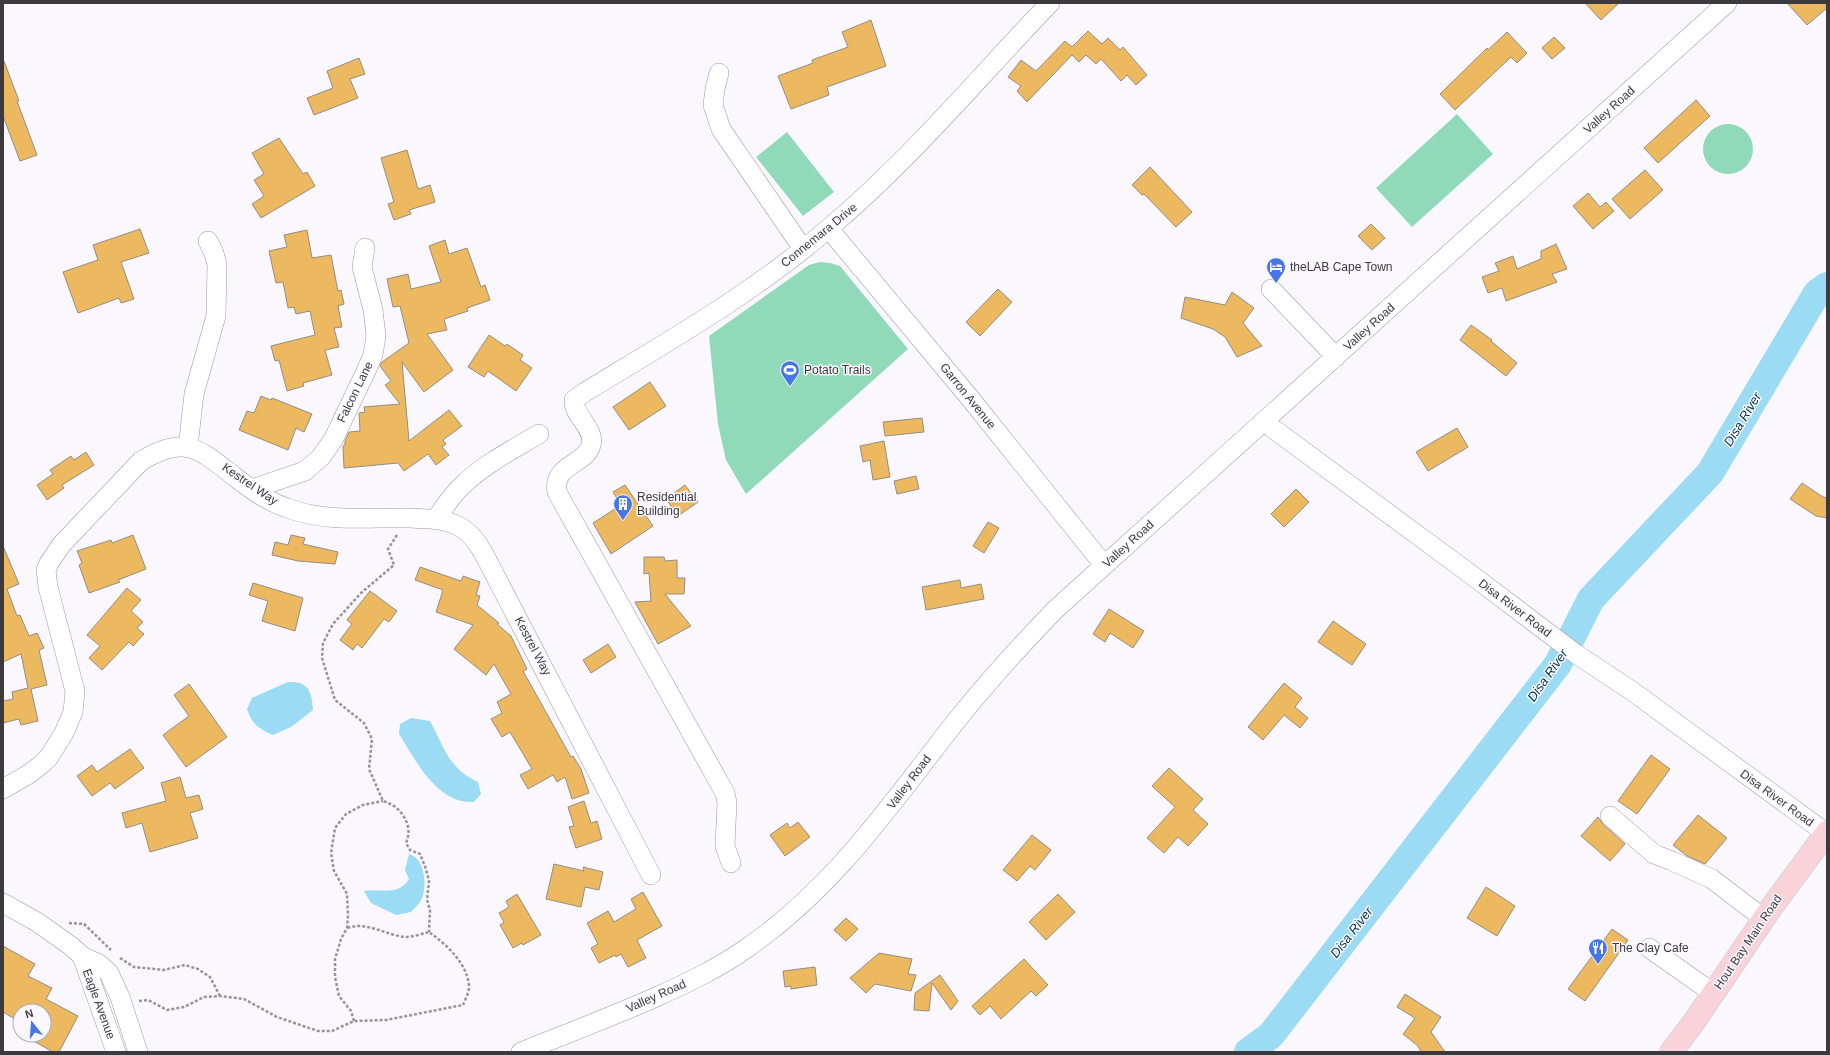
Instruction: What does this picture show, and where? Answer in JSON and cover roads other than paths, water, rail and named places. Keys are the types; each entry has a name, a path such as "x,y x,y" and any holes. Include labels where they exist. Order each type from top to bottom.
{"main road":[{"name":"Hout Bay Main Road","path":"1671,1052 1694,1022 1763,918 1826,833"}],"street":[{"name":"Connemara Drive","path":"732,863 725,846 728,802 725,793 557,492 556,482 558,476 591,447 592,437 575,408 574,402 577,397 689,329 750,289 829,229 912,152 1050,3"},
{"name":"Valley Road","path":"521,1052 606,1019 701,975 747,948 791,914 816,892 854,852 893,804 961,714 1003,665 1056,609 1727,3"},
{"path":"719,73 714,89 713,105 721,129 803,249"},
{"name":"Garron Avenue","path":"829,229 969,397 1104,565"},
{"path":"188,447 194,394 216,316 216,265 214,253 208,241"},
{"name":"Falcon Lane","path":"252,489 305,470 321,457 333,440 366,371 373,355 376,336 372,310 362,267 365,248"},
{"path":"1271,289 1336,357"},
{"name":"Disa River Road","path":"1264,422 1463,568 1543,630 1632,691 1826,833"},
{"path":"436,519 451,498 478,472 539,434"},
{"name":"Kestrel Way","path":"3,789 28,774 50,757 64,733 73,712 75,691 47,583 46,570 49,563 62,544 141,461 154,453 168,449 188,447 204,452 252,489 286,508 311,515 336,518 436,519 460,526 478,545 550,678 651,875"},
{"path":"1610,816 1654,854 1712,879 1763,918"},
{"name":"Eagle Avenue","path":"3,903 51,932 82,956 99,964 108,973 116,985 138,1052"},
{"path":"1649,948 1713,993"},
{"name":"Eagle Avenue","path":"82,956 116,1052"}],"water":[{"path":"288,682 300,683 308,688 313,710 291,727 273,735 253,722 247,709 252,698"},
{"path":"411,718 430,721 448,756 454,764 478,782 481,794 474,802 461,801 449,796 438,788 420,768 399,734 400,724"},
{"path":"409,854 419,861 422,867 424,874 423,894 419,903 411,912 396,915 371,903 364,891 389,891 405,885 409,879 405,870"}],"waterway":[{"name":"Disa River","path":"1248,1052 1271,1035 1558,664 1591,599 1710,473 1817,293 1827,286"}],"place":[{"name":"theLAB Cape Town","path":"1276,284"},
{"name":"Potato Trails","path":"790,387"},
{"name":"Residential Building","path":"623,521"},
{"name":"The Clay Cafe","path":"1598,965"}]}
